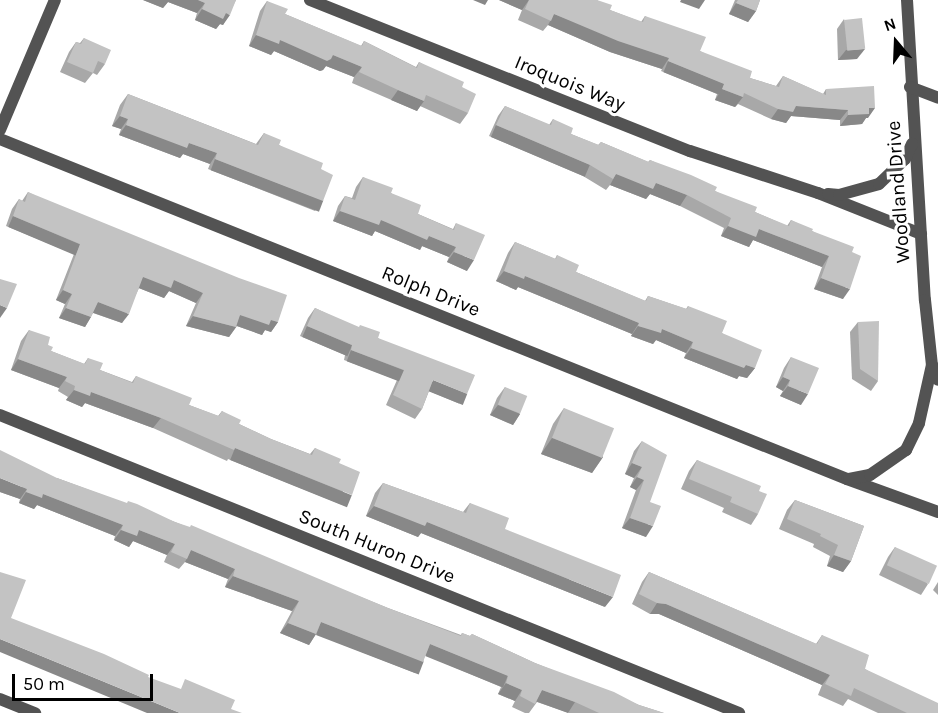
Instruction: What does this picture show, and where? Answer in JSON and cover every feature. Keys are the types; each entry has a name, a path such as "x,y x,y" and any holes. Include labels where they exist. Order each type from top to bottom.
{"street":[{"path":"0,130 54,0"},
{"name":"Iroquois Way","path":"310,0 690,152 818,194 921,234"},
{"name":"Woodland Drive","path":"907,0 913,141 932,365 938,380"},
{"path":"910,87 938,98"},
{"name":"Rolph Drive","path":"0,139 848,479 938,512"},
{"name":"Iroquois Way","path":"818,194 839,195 879,184 905,159 913,141"},
{"path":"848,479 870,475 906,450 919,423 932,365"},
{"name":"South Huron Drive","path":"0,415 740,713"},
{"path":"0,699 35,713"}],"building":[{"path":"198,0 236,0 230,15 226,13 223,19 202,9 205,3"},
{"path":"529,0 597,0 612,5 610,10 643,22 645,16 706,37 700,51 752,71 750,78 779,87 783,76 826,95 826,89 874,86 875,108 869,108 869,114 848,115 848,110 796,106 793,112 778,109 744,93 743,97 722,89 724,84 668,61 669,58 618,41 554,14 551,21 525,9"},
{"path":"738,0 760,0 756,11 736,3"},
{"path":"267,1 288,9 285,14 362,46 364,41 417,68 419,62 464,82 462,87 476,94 468,113 426,95 424,101 398,90 359,72 362,67 333,55 327,61 280,40 279,44 256,35"},
{"path":"862,18 865,49 847,51 844,20"},
{"path":"84,38 111,50 105,64 98,61 93,73 67,62 76,42 81,44"},
{"path":"128,94 258,145 264,133 281,140 279,145 323,163 321,169 333,175 323,201 215,159 217,153 189,143 187,148 126,125 128,119 120,116"},
{"path":"505,106 551,125 553,119 573,128 571,134 599,145 601,142 649,162 650,160 691,175 717,187 715,191 757,207 755,212 789,226 791,220 813,229 812,231 854,247 852,252 861,256 850,289 821,278 829,256 759,229 756,237 728,226 731,218 687,195 656,183 653,189 616,174 613,179 590,165 496,125"},
{"path":"363,177 393,188 391,193 421,205 418,214 454,230 456,223 485,235 474,260 454,252 456,247 429,236 427,240 381,220 379,225 340,211 345,196 355,200"},
{"path":"28,192 239,278 287,295 278,322 271,320 269,325 240,315 236,327 193,316 203,293 174,280 171,288 143,277 129,314 98,302 91,317 66,308 72,294 63,290 80,244 13,216 19,199 25,202"},
{"path":"515,242 556,259 557,255 579,265 576,272 646,301 648,296 687,309 688,306 727,321 722,333 762,350 755,368 746,365 744,368 691,348 693,342 662,329 661,333 638,326 639,323 525,276 524,279 504,271"},
{"path":"0,279 17,284 7,308 0,305"},
{"path":"315,308 359,327 360,325 380,332 378,338 475,375 467,394 433,380 422,409 393,395 404,370 351,350 352,345 307,326"},
{"path":"879,321 878,381 860,369 858,322"},
{"path":"29,330 50,337 48,345 53,347 51,351 85,364 88,358 103,363 100,370 133,383 136,376 192,398 189,405 219,416 222,411 241,420 239,424 271,439 312,455 315,448 341,459 339,463 360,472 352,495 235,448 234,450 161,418 91,392 90,396 74,390 75,386 65,381 67,377 18,359"},
{"path":"791,357 819,368 808,394 788,386 790,380 783,377"},
{"path":"505,387 527,396 520,414 498,405"},
{"path":"564,408 614,428 602,458 552,438"},
{"path":"642,441 667,455 650,502 661,506 653,526 630,518 644,480 637,477 642,467 632,463"},
{"path":"0,450 57,478 127,503 128,501 137,504 175,522 190,527 191,525 388,608 461,636 462,633 470,636 472,634 535,663 664,713 599,713 542,690 535,704 520,696 522,690 506,683 508,676 430,644 423,662 321,622 316,634 288,623 299,601 233,576 235,569 191,550 187,559 171,552 175,544 139,530 137,536 121,530 123,525 43,494 42,498 26,492 27,489 0,478"},
{"path":"697,460 761,486 759,491 767,494 758,514 730,502 732,497 689,479"},
{"path":"383,483 466,513 470,503 509,518 505,529 621,575 613,597 427,522 425,526 374,506"},
{"path":"795,500 864,526 851,561 834,555 838,545 820,536 821,534 787,519"},
{"path":"895,547 937,566 929,584 887,565"},
{"path":"0,572 26,580 11,618 104,654 149,675 148,677 181,689 185,679 235,700 231,709 242,713 180,713 0,639"},
{"path":"649,572 817,644 822,635 869,655 865,669 938,703 938,713 907,713 854,688 851,696 825,684 830,675 666,604 657,603 639,594"}]}
